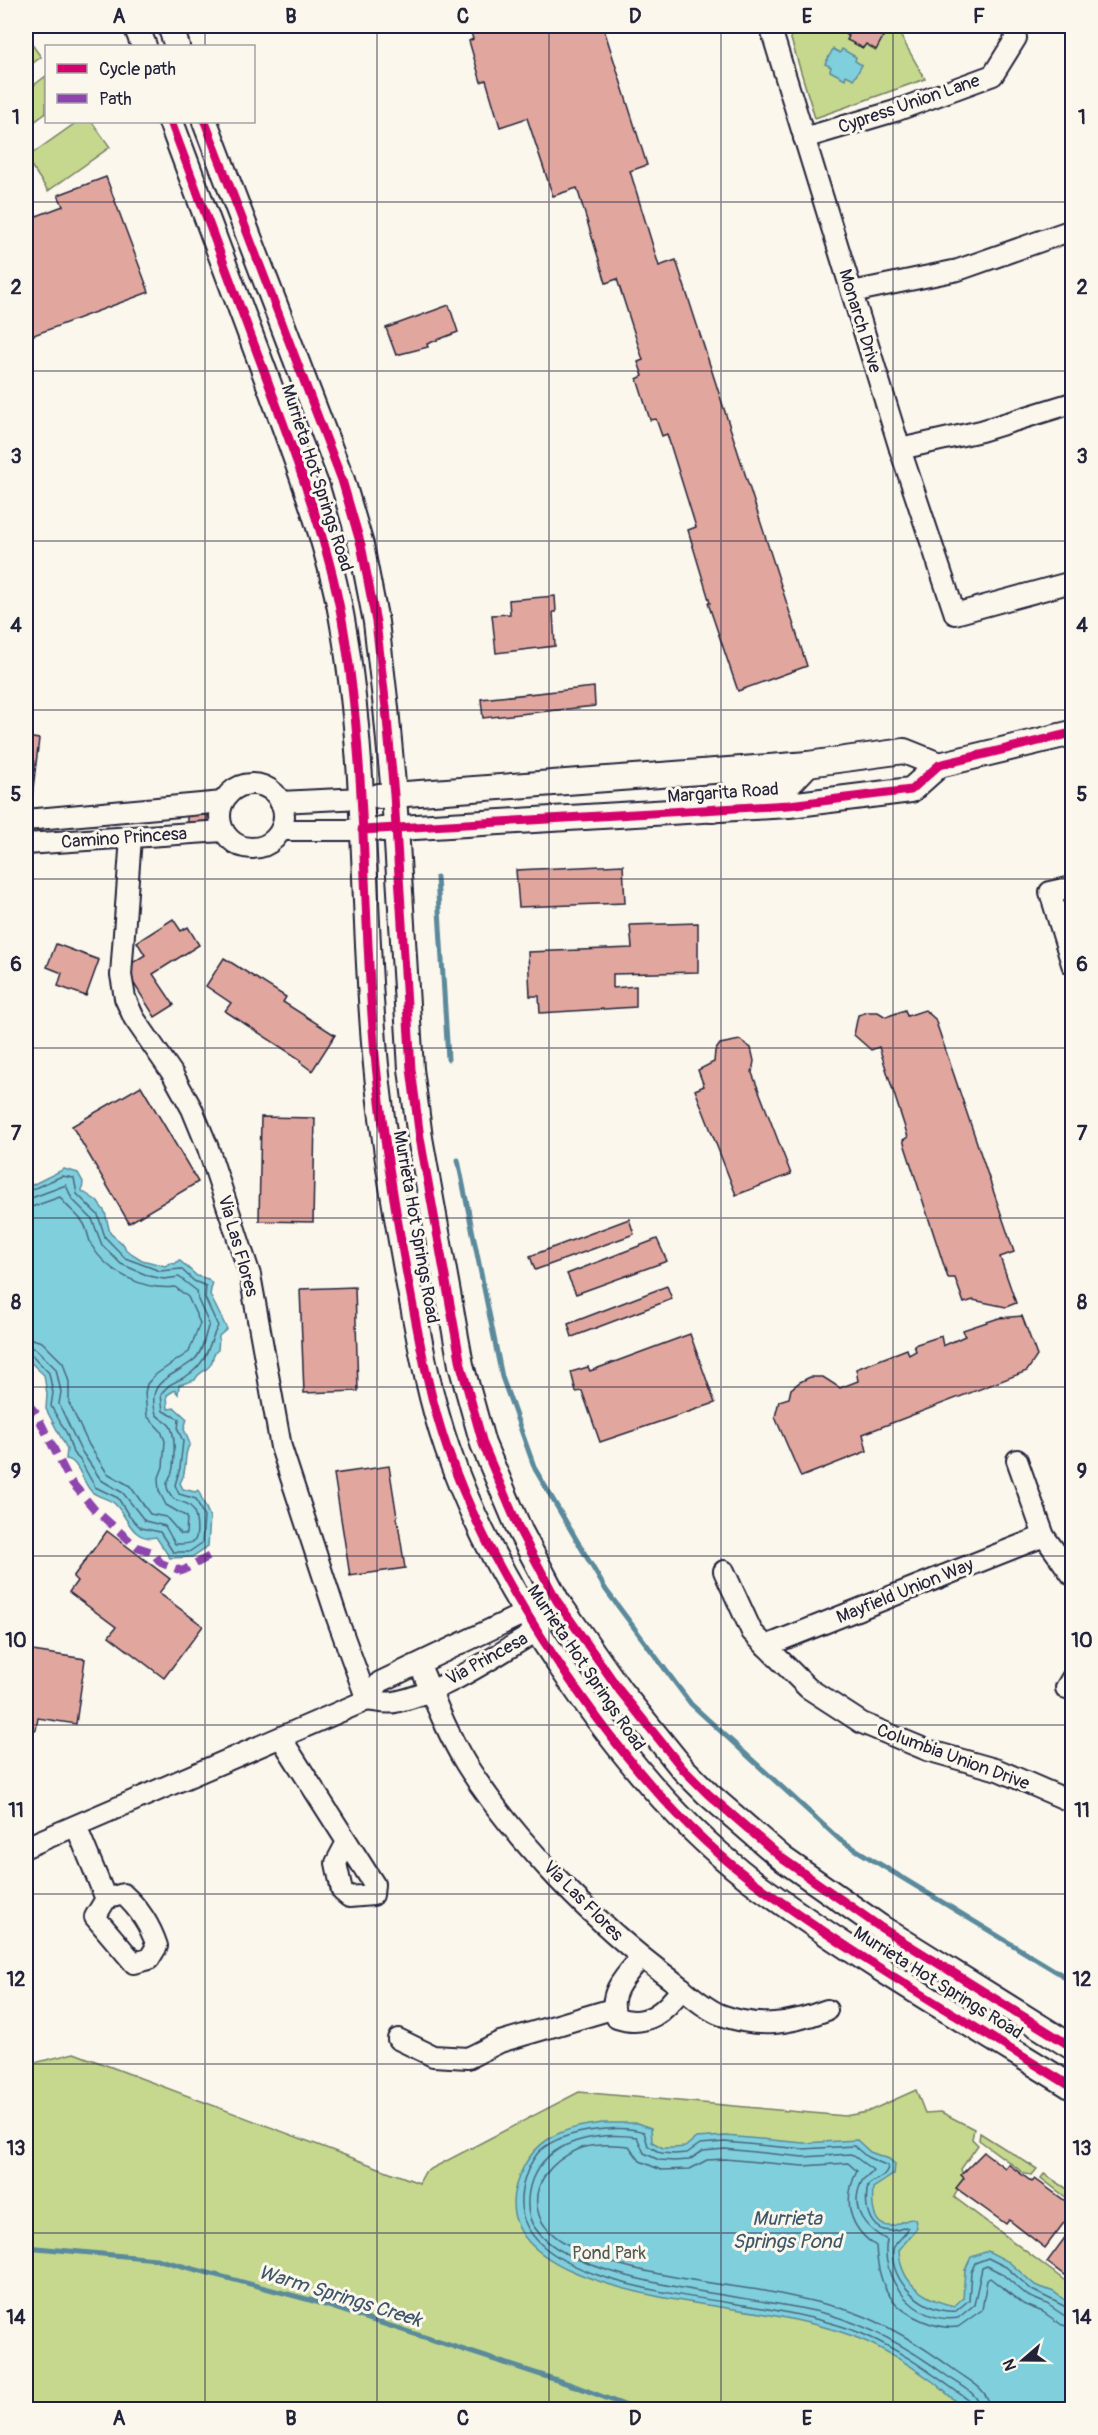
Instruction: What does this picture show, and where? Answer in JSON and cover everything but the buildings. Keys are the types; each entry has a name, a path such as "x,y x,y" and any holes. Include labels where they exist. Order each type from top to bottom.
{"main road":[{"path":"136,26 144,45"},
{"path":"170,26 177,45"},
{"name":"Murrieta Hot Springs Road","path":"171,123 296,457 327,552 353,684 362,798 375,1056 383,1132 421,1350 446,1447 471,1511 531,1622 623,1755 673,1811 760,1887 856,1951 1072,2086"},
{"name":"Murrieta Hot Springs Road","path":"206,123 342,480 361,545 376,622 394,795 411,1069 420,1138 461,1365 483,1444 520,1531 557,1601 620,1692 683,1769 783,1859 880,1927 1072,2047"},
{"name":"Margarita Road","path":"362,830 789,805 911,790 939,765 1072,733"},
{"name":"Margarita Road","path":"362,798 808,764 904,751 939,765"},
{"path":"712,810 732,791 791,782 808,764"}],"street":[{"name":"Monarch Drive","path":"770,26 900,449 955,614 1072,582"},
{"name":"Cypress Union Lane","path":"804,138 895,111 993,75 1016,38 1012,26"},
{"path":"852,292 958,270 1072,230"},
{"path":"900,449 981,431 1072,403"},
{"path":"246,784 266,788 280,802 283,811 280,830 267,845 247,848 229,839 223,831 220,812 223,802 237,788 246,784"},
{"path":"280,802 362,798"},
{"name":"Camino Princesa","path":"26,820 223,802"},
{"path":"280,830 362,830"},
{"name":"Camino Princesa","path":"26,844 223,831"},
{"name":"Via Las Flores","path":"130,837 121,975 125,998 134,1017 182,1091 208,1148 250,1275 281,1448 337,1618 367,1700"},
{"path":"1072,887 1050,892 1072,964"},
{"path":"1017,1460 1044,1536 1072,1575"},
{"name":"Mayfield Union Way","path":"766,1646 1044,1536"},
{"name":"Columbia Union Drive","path":"724,1571 752,1632 808,1688 862,1724 927,1750 998,1770 1072,1802"},
{"name":"Via Princesa","path":"367,1700 393,1703 468,1672 557,1601"},
{"name":"Via Princesa","path":"26,1847 367,1700 380,1682 531,1622"},
{"name":"Via Las Flores","path":"420,1665 465,1763 491,1800 520,1836 596,1917 641,1958 718,2014 743,2021 768,2025 795,2022 827,2010"},
{"path":"281,1738 347,1842"},
{"path":"76,1826 106,1899"},
{"path":"641,1958 615,1992 612,2009 617,2018 630,2022 646,2021 671,2003 682,1988"},
{"path":"398,2038 433,2056 468,2058 500,2042 612,2009"}],"green space":[{"path":"787,26 895,26 925,79 815,118"},
{"path":"26,36 41,57 26,68"},
{"path":"45,77 45,114 26,128 26,91"},
{"path":"76,123 93,123 110,147 48,191 26,158"},
{"name":"Pond Park","path":"74,2053 419,2183 425,2172 579,2092 845,2116 867,2112 916,2090 925,2113 941,2112 974,2129 972,2139 978,2145 961,2169 964,2178 954,2197 1072,2286 1072,2409 26,2409 26,2065"},
{"path":"980,2133 1037,2169 1032,2175 1025,2174 979,2140"},
{"path":"1044,2174 1072,2192 1072,2202 1041,2178"}],"water":[{"path":"833,49 840,53 842,49 856,57 855,61 862,65 854,79 846,75 845,79 830,71 831,67 825,64"},
{"path":"64,1169 78,1173 83,1182 82,1191 97,1201 105,1212 110,1233 124,1245 126,1250 142,1260 165,1266 175,1264 179,1260 197,1276 208,1279 212,1284 210,1295 227,1329 219,1336 218,1350 213,1355 209,1366 195,1380 179,1385 178,1394 175,1390 167,1395 168,1409 175,1408 187,1419 184,1429 190,1444 186,1452 184,1473 180,1483 183,1489 195,1492 198,1490 210,1517 208,1546 192,1557 170,1558 156,1537 141,1536 131,1527 115,1504 91,1491 74,1463 66,1459 67,1449 46,1409 47,1394 44,1375 28,1360 26,1188"},
{"name":"Murrieta Springs Pond","path":"603,2123 637,2123 651,2128 652,2142 663,2148 685,2147 696,2138 726,2136 804,2143 857,2140 870,2152 889,2159 895,2164 894,2174 873,2188 874,2213 880,2223 885,2225 892,2226 908,2219 915,2219 917,2228 899,2250 904,2272 915,2288 932,2299 954,2306 963,2298 965,2270 971,2257 988,2251 1009,2262 1035,2285 1054,2292 1072,2306 1072,2409 972,2410 901,2360 844,2333 781,2317 639,2293 593,2279 553,2261 525,2237 513,2205 524,2166 539,2147 558,2134 579,2127"}],"waterway":[{"path":"437,877 448,1059"},
{"path":"458,1160 502,1377 535,1469 606,1590 691,1704 840,1840 1072,1981"},
{"name":"Warm Springs Creek","path":"26,2247 156,2259 310,2300 575,2386 637,2410"}],"marked path":[{"path":"26,1402 36,1413 69,1479 95,1510 137,1547 152,1552 161,1563 182,1571 210,1556"}],"cycle path":[{"path":"171,123 301,472 338,599 352,685 361,794 372,1011 379,1092 394,1200 429,1386 457,1476 481,1531 540,1636 579,1693 650,1784 704,1840 732,1865 800,1916 1072,2087"},
{"path":"205,123 342,480 361,545 376,622 386,708 394,795 411,1069 420,1138 461,1365 483,1444 520,1531 557,1601 620,1691 683,1769 708,1794 783,1859 880,1927 1072,2047"},
{"path":"362,830 789,805 911,790 939,765 1072,733"}]}
